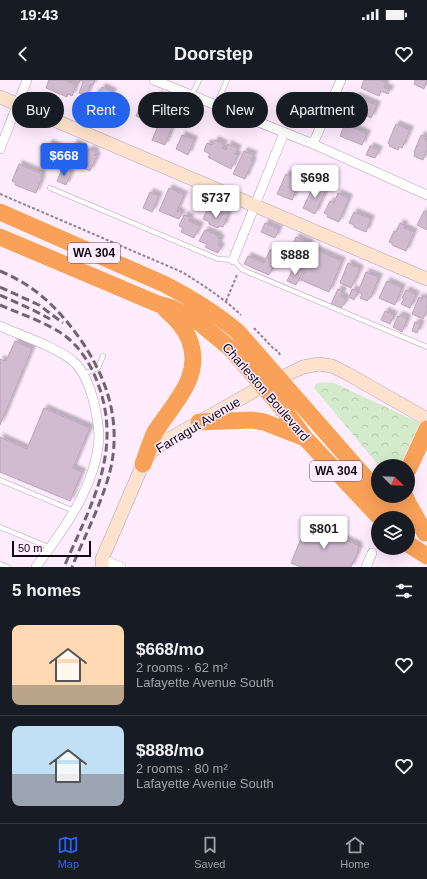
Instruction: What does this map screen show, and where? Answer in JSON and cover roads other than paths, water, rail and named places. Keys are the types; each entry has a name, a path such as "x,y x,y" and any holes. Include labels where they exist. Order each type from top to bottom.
{"highway":[{"name":"Charleston Boulevard","path":"0,212 164,284 188,296 218,315 237,331 371,484"},
{"name":"Charleston Boulevard","path":"0,237 158,304 172,308 196,320 231,349 305,438 373,511"},
{"path":"144,464 154,434 187,384 194,362 192,347 183,326 158,304"},
{"path":"199,422 252,420 264,422 305,438"},
{"path":"413,459 427,429"},
{"path":"389,503 397,511"},
{"path":"409,503 426,533"},
{"path":"415,526 426,533"},
{"path":"415,548 427,556"}],"street":[{"path":"23,92 27,80"},
{"path":"154,80 184,92"},
{"path":"314,144 341,80"},
{"path":"0,97 12,102"},
{"path":"0,149 12,120"},
{"path":"64,124 427,279"},
{"path":"268,126 314,144 427,195"},
{"path":"233,260 284,133"},
{"path":"0,326 60,352 74,362 83,374 91,391 98,420 99,436 94,465 87,485 62,531 36,567"},
{"name":"Farragut Avenue","path":"99,564 144,464 152,451 167,440 262,386 280,379 303,367 318,364 332,366 427,419"},
{"path":"366,567 372,555"},
{"path":"99,564 121,567"}],"lane":[{"path":"193,92 198,80"},
{"path":"222,92 227,80"},
{"path":"50,188 218,259 233,260 243,270 427,347"},
{"path":"83,374 98,368 103,356"},
{"path":"0,480 74,511"},
{"path":"0,526 51,548"},
{"path":"0,564 8,567"}],"railway":[{"path":"0,271 24,283 34,290 53,306 70,325 88,350 96,365 103,380 112,411 114,445 109,475 100,501 72,567"},
{"path":"0,287 39,305 63,323"},
{"path":"0,295 50,319"},
{"path":"0,305 33,318 69,339 84,355 94,374 104,407 107,431 106,454 101,477 64,567"}]}
